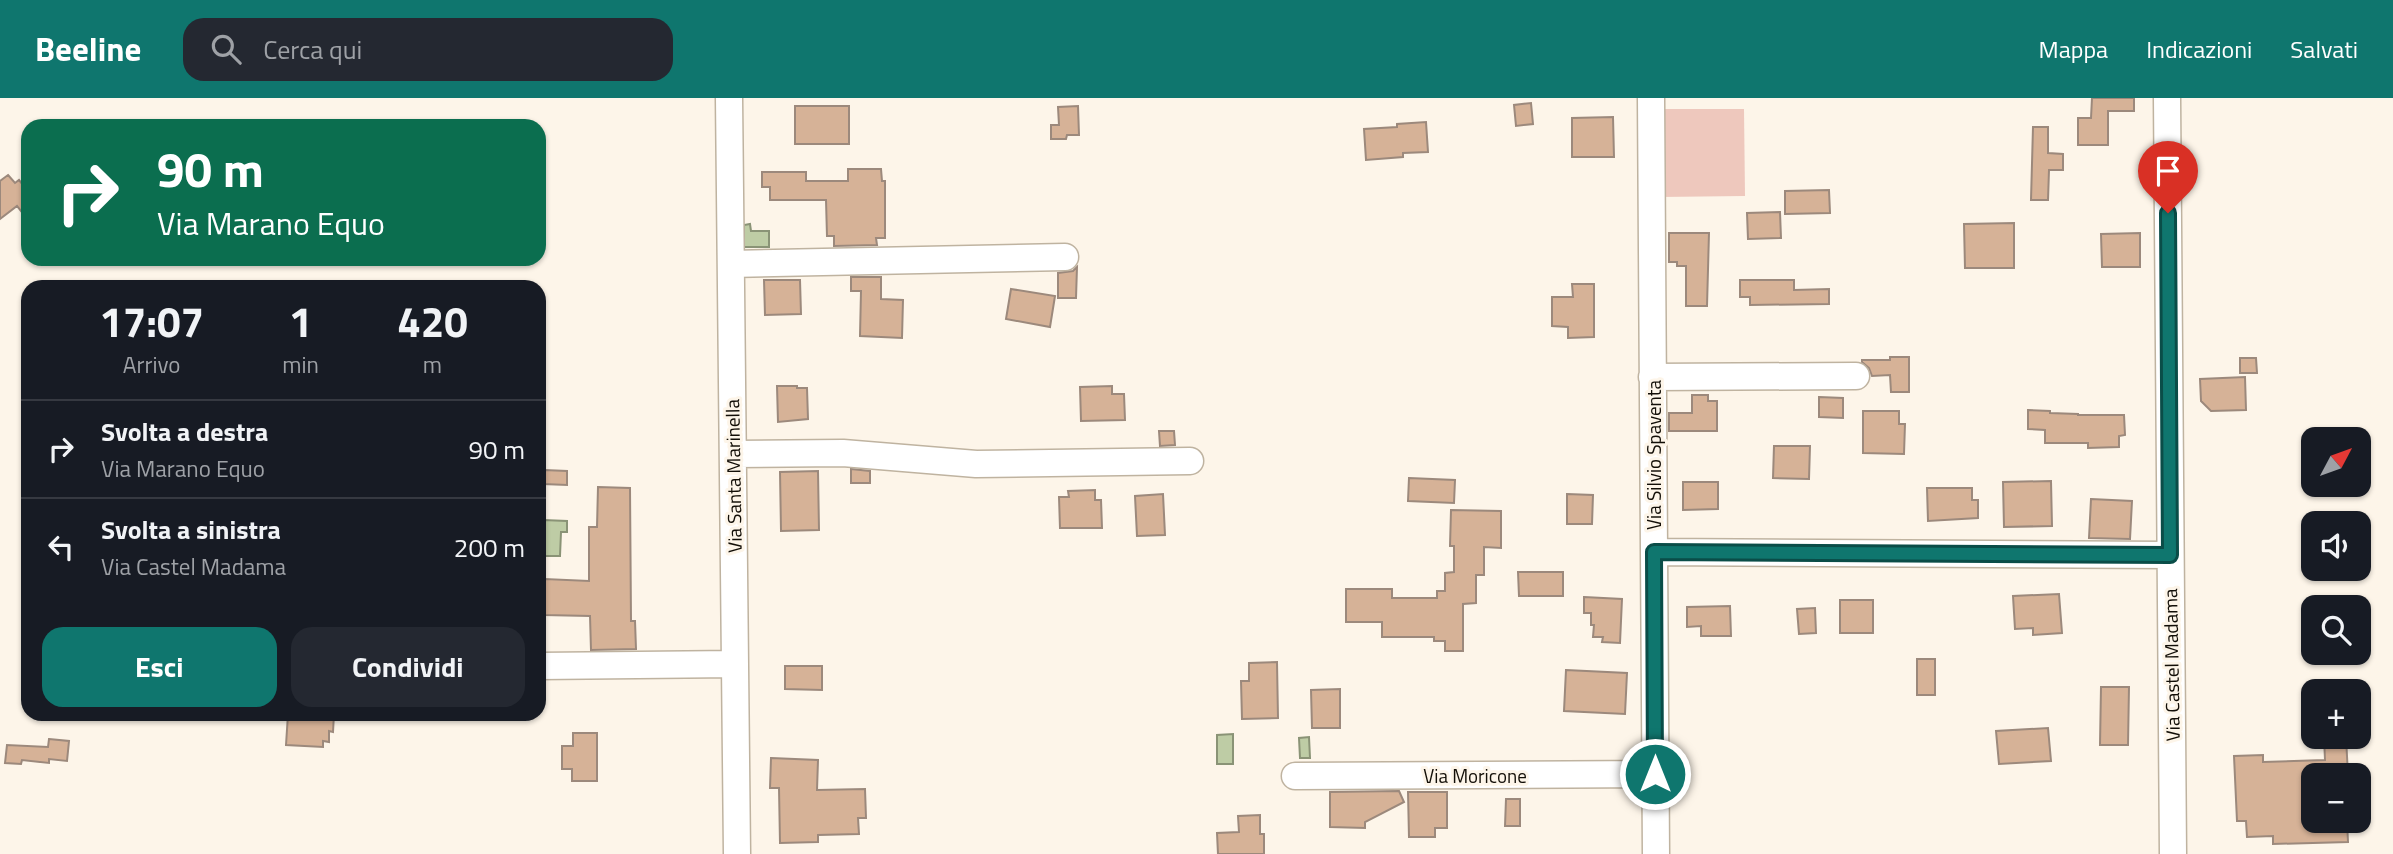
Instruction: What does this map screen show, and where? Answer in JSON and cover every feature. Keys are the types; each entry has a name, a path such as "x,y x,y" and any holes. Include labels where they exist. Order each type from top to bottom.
{"street":[{"name":"Via Santa Marinella","path":"729,98 737,854"},
{"name":"Via Silvio Spaventa","path":"1651,98 1656,854"},
{"name":"Via Castel Madama","path":"2167,98 2173,854"},
{"path":"731,264 1065,257"},
{"path":"1653,377 1856,376"},
{"path":"733,454 843,453 963,463 1190,461"},
{"path":"1654,552 2170,555"},
{"path":"546,666 735,664"},
{"name":"Via Moricone","path":"1295,776 1655,774"}],"shaded area":[{"path":"1659,109 1744,109 1745,196 1660,197"},
{"path":"750,224 751,231 769,231 769,247 744,247 744,225"},
{"path":"546,520 567,521 567,532 561,532 560,556 546,556"},
{"path":"1233,734 1233,764 1217,764 1217,735"},
{"path":"1309,737 1310,758 1300,758 1299,738"}],"building":[{"path":"2092,98 2134,98 2134,111 2108,111 2108,145 2078,145 2078,118 2091,118"},
{"path":"1531,103 1533,124 1516,126 1514,105"},
{"path":"795,106 849,106 849,144 795,144"},
{"path":"1078,106 1079,135 1067,135 1066,139 1051,139 1051,125 1059,125 1058,107"},
{"path":"1613,117 1614,157 1572,157 1572,118"},
{"path":"1426,122 1428,152 1403,153 1403,157 1366,160 1364,129"},
{"path":"2033,127 2048,127 2048,153 2063,154 2063,170 2049,170 2048,200 2031,200"},
{"path":"848,169 881,169 882,181 885,181 885,238 876,238 877,245 834,246 834,236 827,236 826,200 770,200 770,187 762,187 762,172 806,172 806,181 848,181"},
{"path":"8,175 15,183 19,180 21,182 21,211 17,206 0,219 0,181"},
{"path":"1829,190 1830,213 1785,214 1785,191"},
{"path":"1780,212 1781,238 1748,239 1747,213"},
{"path":"2014,223 2014,268 1965,268 1964,224"},
{"path":"1669,233 1709,233 1707,306 1686,306 1686,266 1669,262"},
{"path":"2140,233 2140,267 2102,267 2101,234"},
{"path":"1077,267 1076,298 1058,298 1058,273 1073,271"},
{"path":"851,277 881,277 881,299 903,300 902,338 860,336 861,291 851,291"},
{"path":"764,280 800,280 801,314 765,315"},
{"path":"1740,280 1794,280 1794,290 1829,289 1829,304 1750,305 1750,297 1740,297"},
{"path":"1572,284 1594,284 1594,337 1568,338 1568,327 1552,326 1552,297 1573,297"},
{"path":"1011,289 1055,296 1050,327 1006,319"},
{"path":"1890,357 1909,357 1909,392 1891,392 1890,375 1872,376 1869,368 1862,362 1890,360"},
{"path":"2240,358 2256,358 2257,373 2240,373"},
{"path":"2245,377 2246,410 2211,411 2201,401 2200,379"},
{"path":"777,386 807,388 808,419 778,422"},
{"path":"1112,386 1112,394 1124,394 1125,420 1081,421 1080,387"},
{"path":"1692,395 1708,395 1708,401 1717,401 1717,431 1669,431 1669,413 1692,413"},
{"path":"1819,397 1843,398 1843,418 1819,417"},
{"path":"2028,410 2078,415 2124,415 2125,435 2119,436 2119,447 2088,448 2088,443 2045,443 2045,430 2028,429"},
{"path":"1863,411 1899,411 1899,424 1905,424 1904,454 1863,453"},
{"path":"1159,431 1174,431 1175,445 1160,446"},
{"path":"1774,446 1810,446 1809,479 1773,478"},
{"path":"851,469 870,471 870,483 851,483"},
{"path":"546,470 567,471 567,485 546,484"},
{"path":"818,471 819,530 781,531 780,472"},
{"path":"1409,478 1455,480 1454,503 1408,501"},
{"path":"2051,481 2052,526 2004,527 2003,482"},
{"path":"1683,482 1718,482 1718,509 1683,510"},
{"path":"598,487 630,488 631,621 635,621 636,649 591,650 590,616 546,615 546,579 589,581 589,527 597,527"},
{"path":"1927,488 1972,488 1972,500 1978,500 1978,518 1928,521"},
{"path":"1095,490 1095,500 1101,500 1102,528 1060,528 1059,497 1069,497 1068,491"},
{"path":"1163,494 1165,535 1137,536 1135,496"},
{"path":"1567,494 1593,495 1592,524 1567,524"},
{"path":"2091,499 2132,501 2130,539 2089,538"},
{"path":"1451,510 1501,511 1501,548 1484,547 1484,575 1476,575 1476,603 1463,604 1463,651 1445,651 1445,641 1434,641 1434,637 1382,637 1382,622 1346,622 1346,589 1392,589 1392,598 1437,598 1437,591 1445,591 1445,573 1454,572 1454,546 1450,546"},
{"path":"1518,572 1563,572 1563,596 1519,596"},
{"path":"2059,594 2062,633 2033,635 2033,628 2015,629 2013,596"},
{"path":"1584,597 1622,599 1620,643 1602,642 1603,637 1593,637 1594,625 1591,625 1591,613 1584,613"},
{"path":"1840,600 1873,600 1873,633 1840,633"},
{"path":"1730,606 1731,636 1701,636 1701,626 1687,627 1687,607"},
{"path":"1815,608 1816,633 1799,634 1797,609"},
{"path":"1917,659 1935,659 1935,695 1917,695"},
{"path":"1277,662 1278,718 1242,719 1241,681 1249,681 1249,663"},
{"path":"785,666 822,666 822,690 785,689"},
{"path":"1566,670 1627,673 1625,714 1564,711"},
{"path":"2101,687 2129,687 2128,745 2100,745"},
{"path":"1340,689 1340,728 1312,728 1311,690"},
{"path":"288,721 334,721 333,732 329,731 329,742 323,741 323,747 286,745"},
{"path":"2048,728 2051,761 1999,764 1996,731"},
{"path":"573,733 597,733 597,781 572,781 572,769 562,769 562,746 573,746"},
{"path":"49,739 69,741 67,761 49,759 49,763 22,760 21,764 5,763 7,745 48,747"},
{"path":"2325,749 2347,749 2347,763 2301,763 2301,833 2348,833 2348,842 2273,844 2273,836 2247,837 2246,821 2237,821 2234,756 2263,755 2263,762 2325,760"},
{"path":"771,758 818,760 817,790 865,789 866,818 858,818 859,834 818,835 818,842 780,843 779,788 770,788"},
{"path":"1399,791 1404,802 1365,822 1365,828 1330,827 1330,792"},
{"path":"1408,792 1447,792 1447,828 1435,828 1435,837 1409,837"},
{"path":"1506,799 1520,799 1520,826 1505,826"},
{"path":"1260,815 1264,854 1218,854 1217,833 1239,832 1238,816"}],"route":[{"path":"1655,774 1654,552 2170,555 2168,213"}]}
